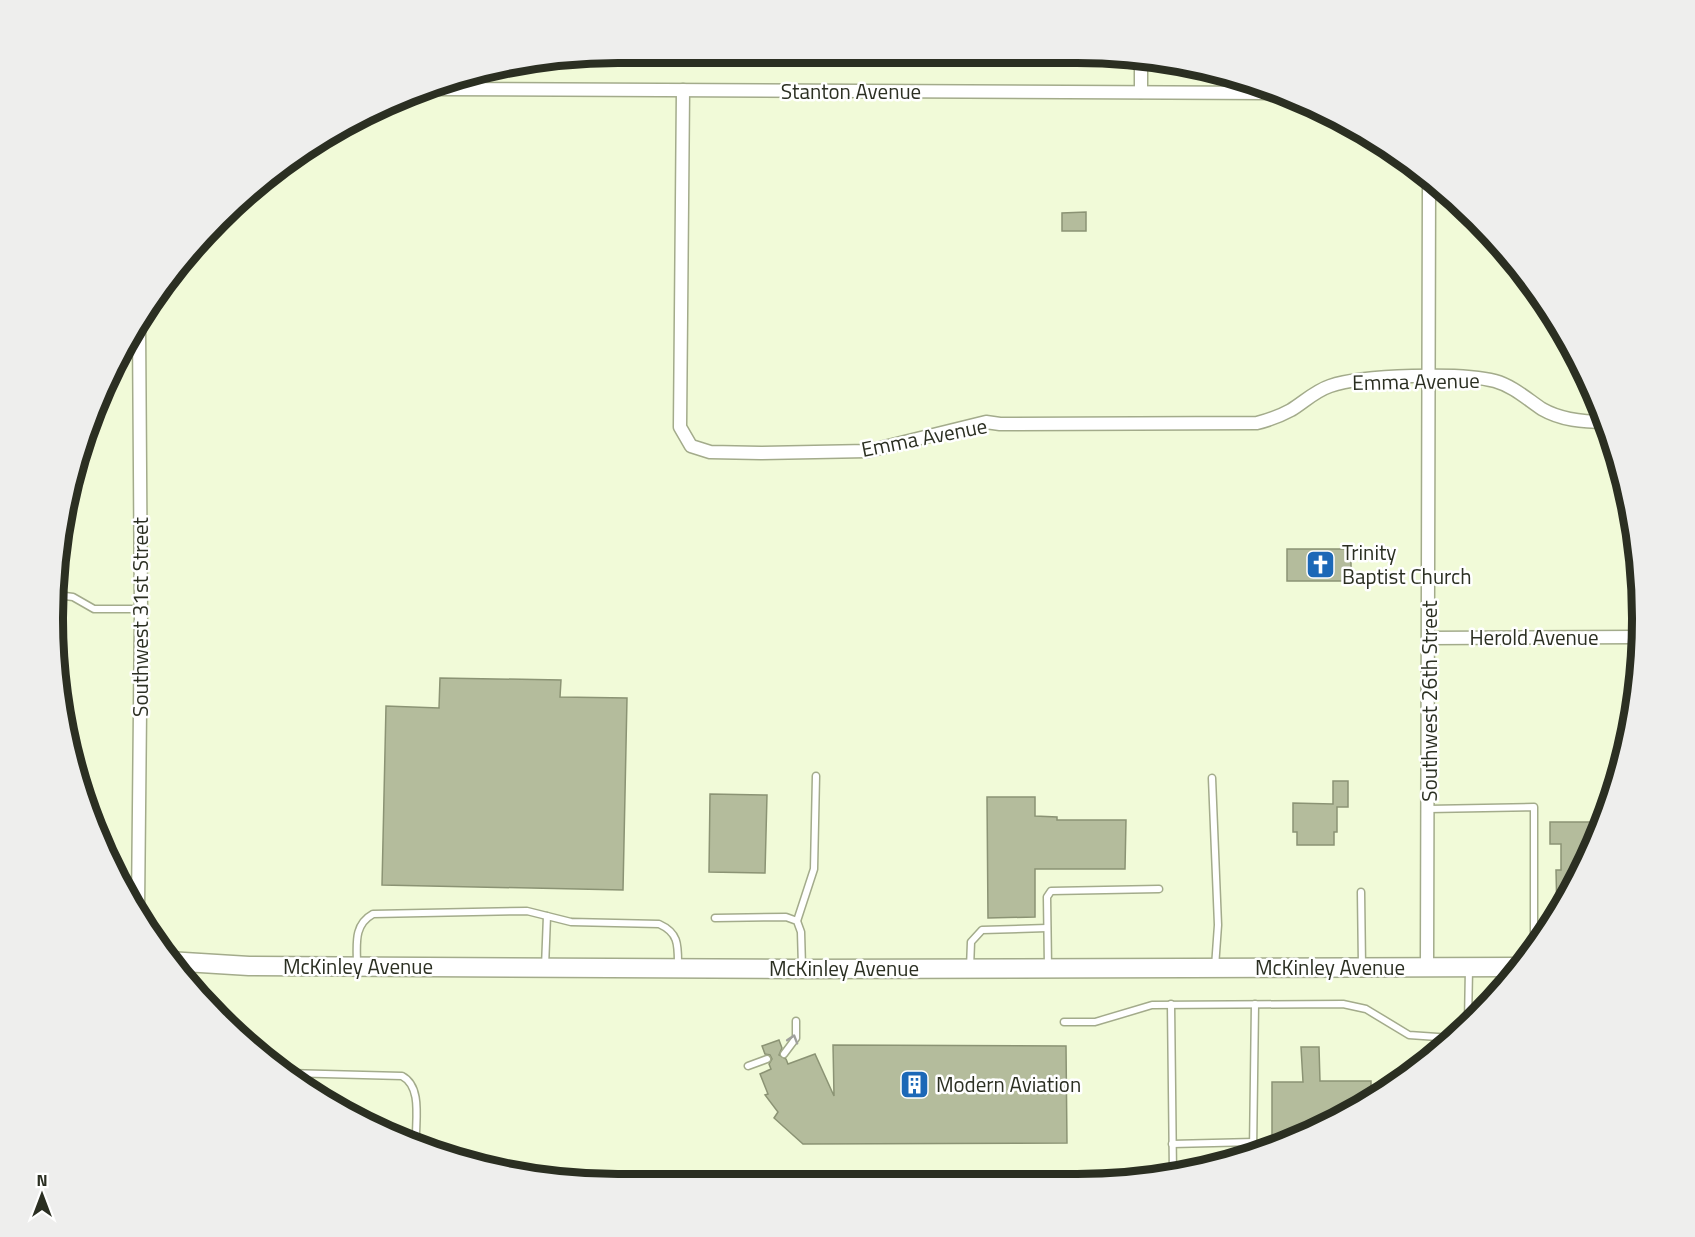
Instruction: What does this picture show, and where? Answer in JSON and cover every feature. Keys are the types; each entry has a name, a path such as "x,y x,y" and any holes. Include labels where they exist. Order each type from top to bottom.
{"main road":[{"name":"McKinley Avenue","path":"182,962 249,966 802,969 1509,967"}],"street":[{"path":"1140,67 1141,92"},
{"name":"Stanton Avenue","path":"450,89 1257,93"},
{"name":"Emma Avenue","path":"683,90 680,427 691,446 710,452 741,453 868,451 986,422 1000,424 1257,423 1275,418 1311,395 1338,384 1429,376 1480,377 1498,382 1563,418 1596,421"},
{"name":"Southwest 26th Street","path":"1427,966 1429,190"},
{"name":"Southwest 31st Street","path":"138,898 141,609 139,338"},
{"name":"Herold Avenue","path":"1429,638 1631,637"}],"lane":[{"path":"64,596 74,597 94,609 141,609"},
{"path":"802,969 801,933 797,921 814,868 816,776"},
{"path":"1212,778 1218,925 1215,968"},
{"path":"1428,809 1534,807 1534,933"},
{"path":"1048,968 1047,897 1051,891 1159,890"},
{"path":"1361,892 1362,967"},
{"path":"357,966 358,928 363,920 373,914 527,911 571,922 659,924 672,930 678,940 678,968"},
{"path":"545,967 547,916"},
{"path":"715,918 786,917 797,921"},
{"path":"970,968 971,942 982,930 1047,928"},
{"path":"1468,1012 1469,967"},
{"path":"1171,1004 1173,1165"},
{"path":"1064,1022 1095,1022 1133,1009 1171,1004 1353,1005 1366,1009 1397,1030 1409,1035 1441,1037"},
{"path":"1253,1145 1256,1004"},
{"path":"784,1054 796,1038 796,1021"},
{"path":"748,1066 767,1059"},
{"path":"301,1073 402,1076 413,1086 416,1136"},
{"path":"1172,1144 1254,1142"}],"building":[{"path":"1086,212 1086,231 1062,231 1062,213"},
{"name":"Trinity Baptist Church","path":"1287,549 1351,549 1351,581 1287,581"},
{"path":"440,678 561,680 560,697 627,698 623,890 382,885 386,706 439,708"},
{"path":"1333,781 1348,781 1348,807 1337,807 1337,832 1334,832 1334,845 1297,845 1297,832 1293,832 1293,803 1333,804"},
{"path":"710,794 767,795 765,873 709,872"},
{"path":"987,797 1035,797 1035,816 1057,817 1057,820 1126,820 1125,869 1035,869 1035,917 988,918"},
{"path":"1550,822 1593,822 1557,898 1556,870 1561,870 1561,844 1550,844"},
{"name":"Modern Aviation","path":"779,1040 782,1048 779,1055 786,1059 788,1064 815,1054 834,1096 833,1045 1066,1046 1067,1143 803,1144 774,1118 778,1112 765,1095 768,1094 760,1074 771,1069 769,1064 772,1059 770,1055 765,1054 762,1046"},
{"path":"1301,1047 1319,1047 1320,1081 1371,1081 1371,1089 1322,1117 1272,1138 1272,1082 1303,1082"}],"place":[{"name":"Trinity Baptist Church","path":"1321,564"},
{"name":"Modern Aviation","path":"915,1084"}]}
